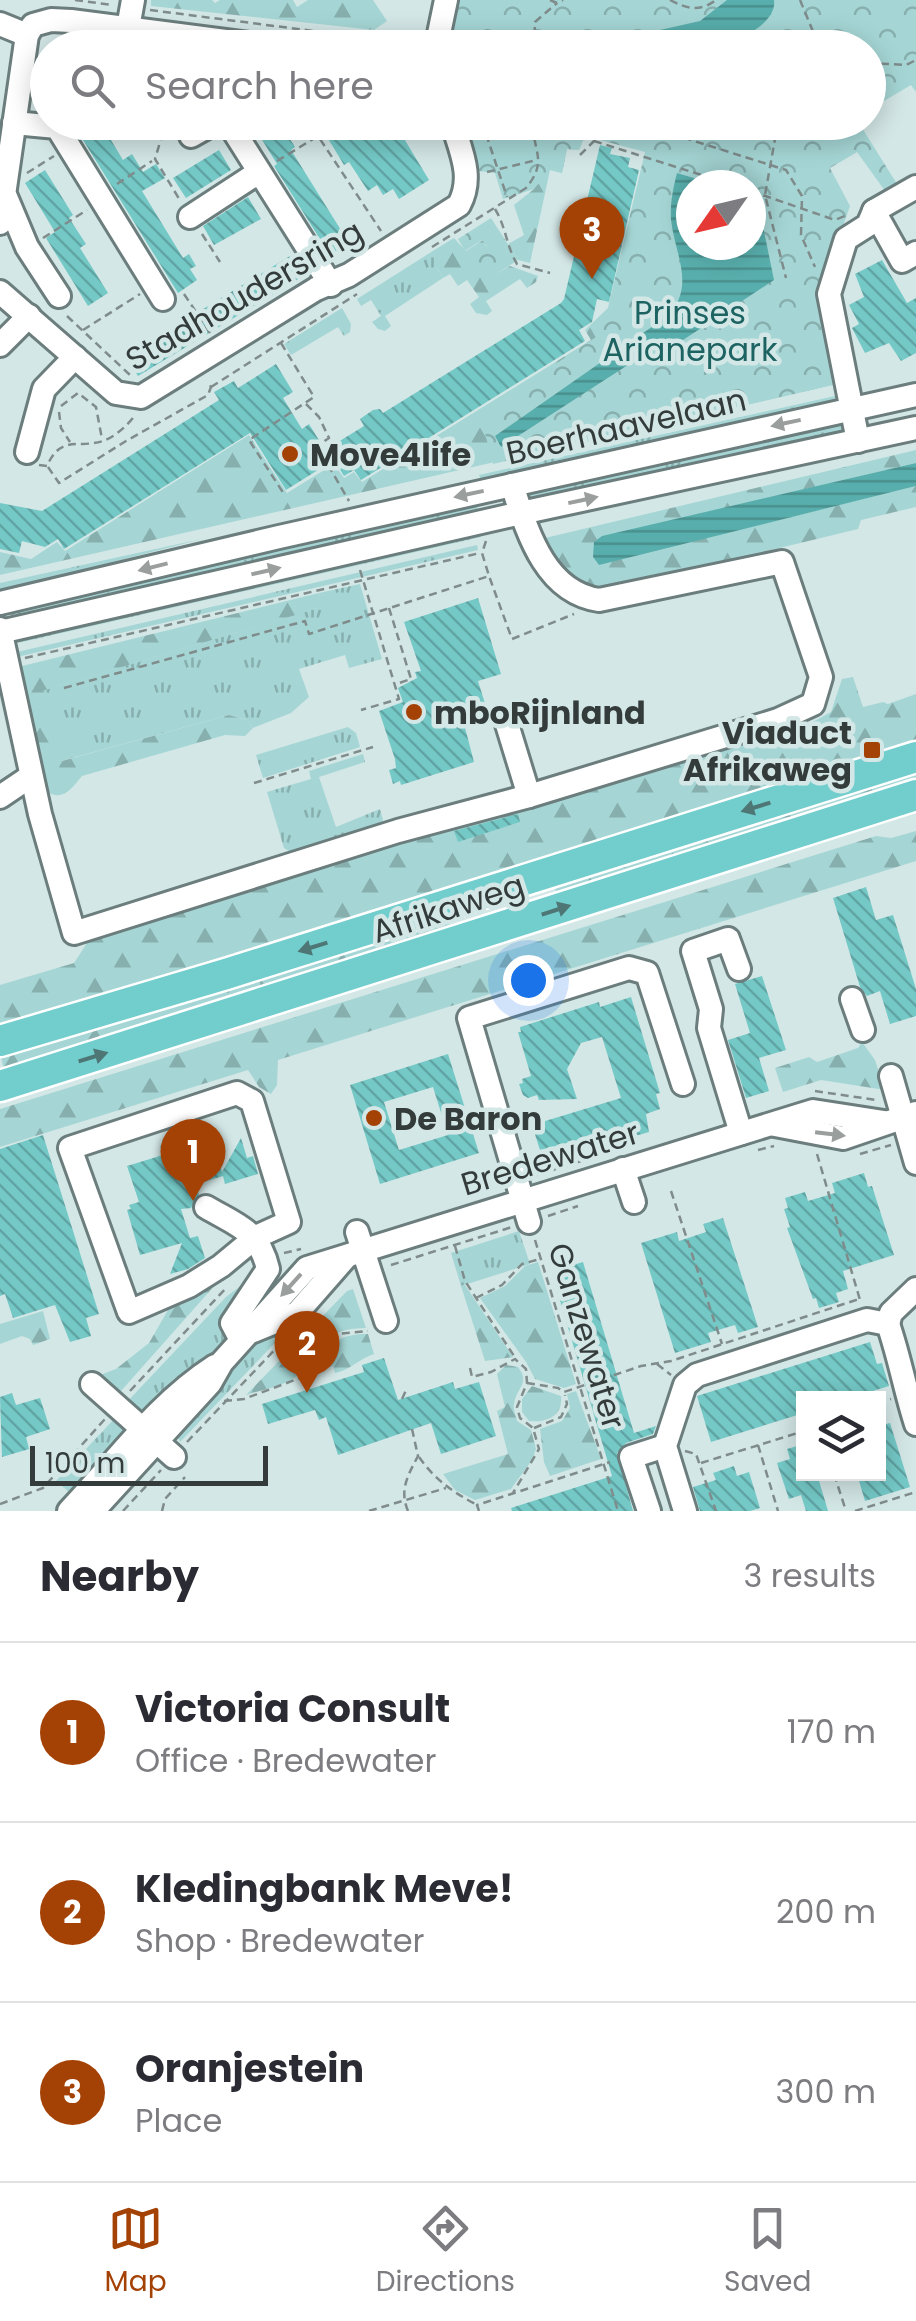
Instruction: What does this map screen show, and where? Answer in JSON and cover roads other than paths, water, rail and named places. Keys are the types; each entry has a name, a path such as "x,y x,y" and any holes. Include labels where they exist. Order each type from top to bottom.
{"main road":[{"name":"Afrikaweg","path":"0,1041 916,757"},
{"name":"Afrikaweg","path":"0,1086 916,796"}],"street":[{"path":"440,30 446,0"},
{"path":"30,30 50,20 131,12 206,30"},
{"path":"0,24 27,35"},
{"path":"0,223 30,31"},
{"path":"14,123 30,126"},
{"path":"67,140 159,292"},
{"path":"239,140 331,285"},
{"name":"Stadhoudersring","path":"0,292 116,393 141,397 460,205 468,175 457,140"},
{"path":"190,217 259,172"},
{"path":"4,184 27,247 58,296"},
{"path":"858,441 829,294 832,280 846,239 868,226 874,211 916,187"},
{"path":"874,211 902,261 916,253"},
{"path":"0,344 29,316"},
{"path":"28,458 44,389 74,357"},
{"name":"Boerhaavelaan","path":"0,604 916,395"},
{"name":"Boerhaavelaan","path":"0,631 916,428"},
{"path":"0,631 31,776 74,933 398,831 778,720 814,704 821,677 782,562 598,600 582,598 546,566 534,546 512,485"},
{"path":"506,721 528,796"},
{"path":"0,796 31,776"},
{"path":"739,969 728,940 694,951 712,1010 709,1028 741,1133"},
{"path":"526,1211 469,1018 628,968 647,973 683,1084"},
{"path":"852,999 862,1030"},
{"path":"892,1076 900,1118 916,1163"},
{"path":"237,1093 252,1102 289,1222 256,1237 205,1276 129,1312 70,1148 237,1093"},
{"name":"Bredewater","path":"356,1246 526,1211 624,1169 774,1125 843,1138 900,1118"},
{"path":"624,1169 634,1202"},
{"path":"206,1207 256,1237 268,1269 232,1324 244,1337"},
{"path":"356,1246 377,1326"},
{"path":"94,1511 164,1451 222,1362 244,1337 297,1312 356,1246"},
{"path":"686,1511 664,1446 685,1385 726,1354 891,1313 916,1290"},
{"path":"871,1315 911,1377 906,1394 916,1424"},
{"path":"92,1384 164,1451"},
{"path":"649,1511 631,1457 664,1446"},
{"path":"69,1511 164,1451"}],"place":[{"name":"Oranjestein","path":"592,279"},
{"name":"Move4life","path":"290,454"},
{"name":"mboRijnland","path":"414,712"},
{"name":"Viaduct Afrikaweg","path":"872,750"},
{"name":"De Baron","path":"374,1118"},
{"name":"Victoria Consult","path":"193,1201"},
{"name":"Kledingbank Meve!","path":"307,1393"}],"park label":[{"name":"Prinses Arianepark","path":"690,330"}]}
